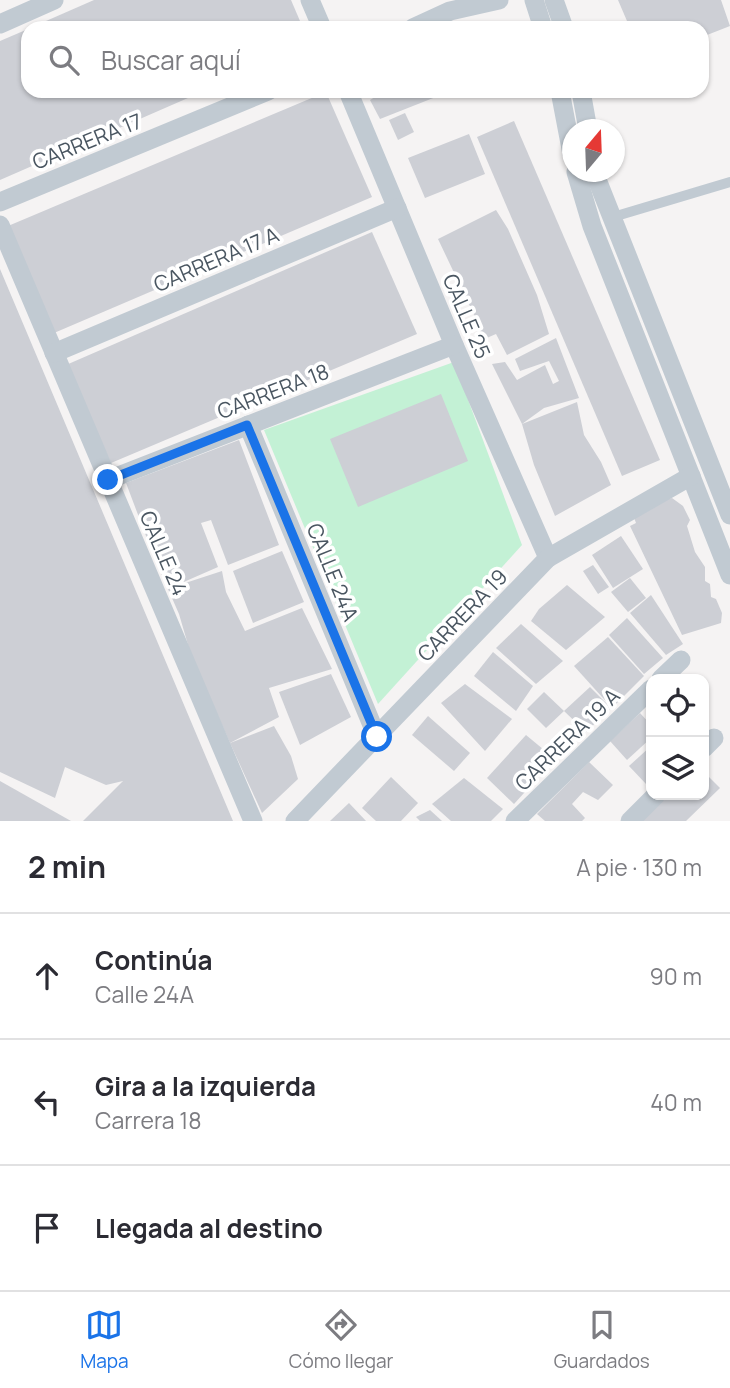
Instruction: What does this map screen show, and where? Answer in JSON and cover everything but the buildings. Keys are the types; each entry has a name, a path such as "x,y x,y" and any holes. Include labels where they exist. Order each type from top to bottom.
{"street":[{"path":"0,24 54,0"},
{"path":"310,0 319,21"},
{"path":"428,21 450,11 499,0"},
{"path":"534,0 541,21"},
{"path":"554,0 562,21"},
{"name":"CARRERA 17","path":"0,202 251,98"},
{"name":"CALLE 25","path":"351,98 454,345 548,558"},
{"path":"562,98 566,119"},
{"path":"582,98 586,119"},
{"path":"579,182 592,226 730,575"},
{"path":"599,182 730,515"},
{"name":"CARRERA 17 A","path":"54,353 397,208"},
{"name":"CALLE 24","path":"0,225 253,821"},
{"name":"CARRERA 18","path":"108,480 454,345"},
{"name":"CALLE 24A","path":"247,425 377,737"},
{"name":"CARRERA 19","path":"295,821 548,558 691,477"},
{"path":"666,674 681,660"},
{"name":"CARRERA 19 A","path":"515,821 646,694"},
{"path":"629,821 651,800"}],"lane":[{"path":"612,218 730,182"}],"green space":[{"path":"454,362 522,545 378,704 264,430"}],"route":[{"path":"108,480 247,425 377,737"}]}
